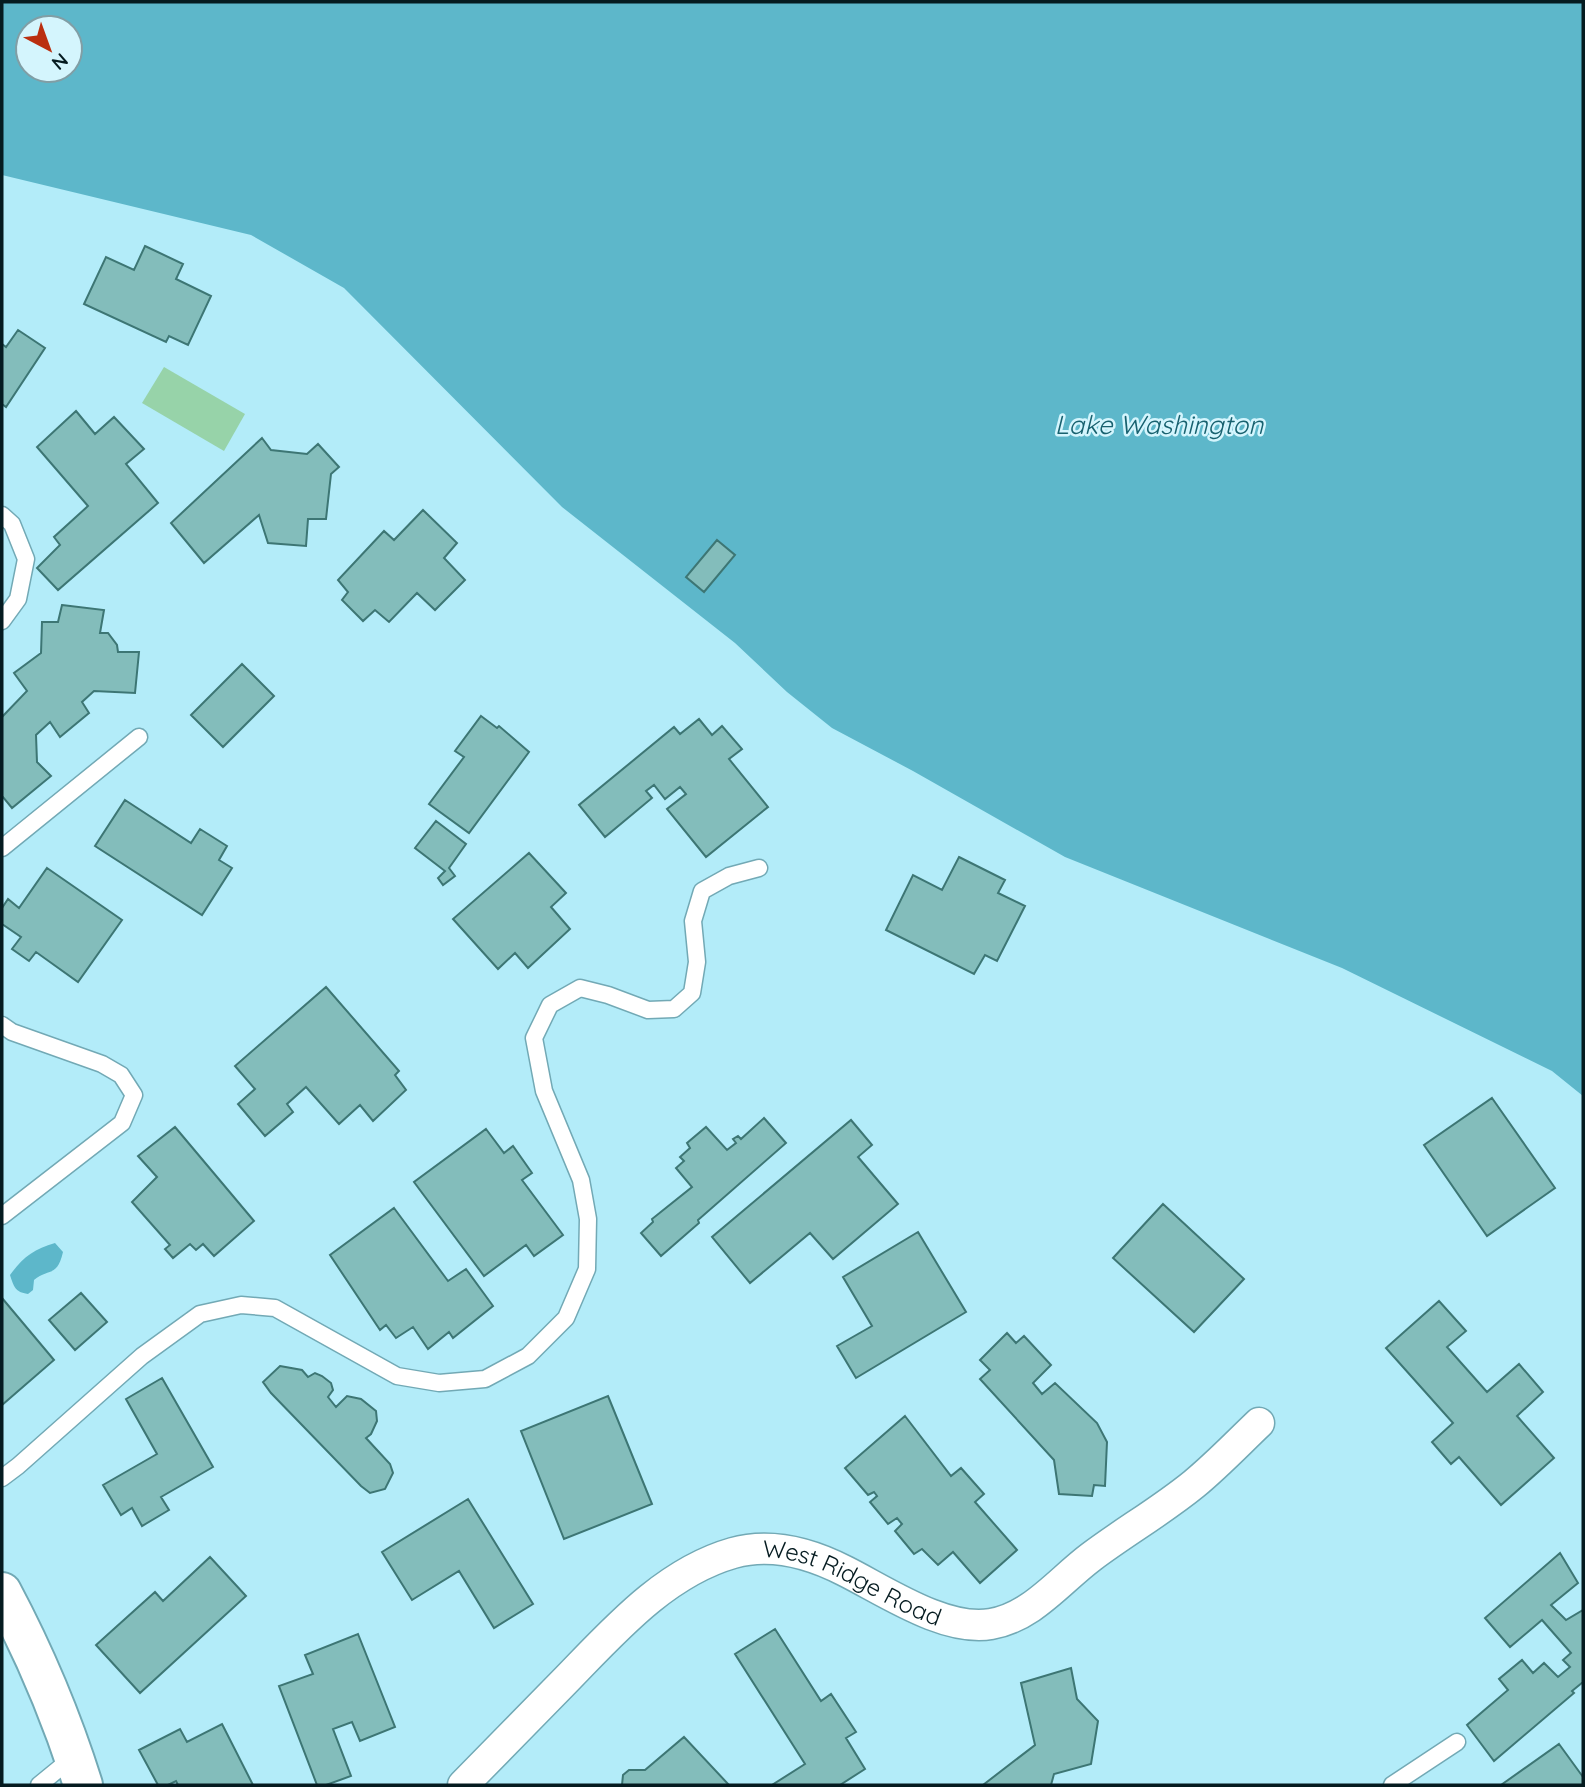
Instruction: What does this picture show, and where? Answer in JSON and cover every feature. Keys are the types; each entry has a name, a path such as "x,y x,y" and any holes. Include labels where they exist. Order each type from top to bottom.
{"street":[{"name":"West Ridge Road","path":"463,1785 617,1628 659,1592 686,1574 712,1562 734,1553 768,1549 796,1551 830,1563 927,1612 968,1626 992,1624 1030,1608 1092,1557 1194,1484 1259,1423"},
{"path":"2,1592 50,1693 78,1771"}],"lane":[{"path":"2,515 12,524 26,559 18,599 2,621"},
{"path":"2,848 139,737"},
{"path":"2,1478 142,1356 200,1314 241,1305 275,1308 397,1376 439,1383 485,1380 528,1356 566,1318 587,1269 588,1219 581,1180 544,1091 534,1038 550,1005 580,988 648,1010 674,1009 692,993 697,962 692,921 702,891 729,876 759,868"},
{"path":"2,1025 12,1032 102,1064 121,1075 134,1095 122,1123 2,1216"},
{"path":"1392,1785 1457,1742"},
{"path":"39,1785 78,1771"}],"green space":[{"path":"164,367 245,414 224,451 142,403"}],"water":[{"name":"Lake Washington","path":"2,2 1583,2 1583,1096 1552,1071 1342,968 1065,857 832,728 787,692 735,643 562,507 344,288 251,235 2,175"},
{"path":"55,1243 63,1252 58,1266 34,1280 33,1290 28,1294 18,1290 10,1275 29,1254"}],"building":[{"path":"145,246 183,264 176,279 211,296 188,345 169,336 166,342 84,304 106,257 134,270"},
{"path":"18,330 45,348 6,407 2,404 2,344 6,347"},
{"path":"76,411 95,434 114,417 144,449 126,464 158,503 58,590 37,568 60,545 54,537 88,506 37,447"},
{"path":"262,438 271,450 307,454 318,444 339,467 331,474 326,519 308,519 306,546 268,543 259,515 204,563 171,523"},
{"path":"423,510 457,543 444,558 465,580 435,610 417,593 389,622 375,610 363,621 342,600 348,592 338,580 384,531 394,540"},
{"path":"717,540 735,555 704,592 686,577"},
{"path":"62,605 104,610 100,633 108,633 117,645 118,652 139,652 135,693 94,691 82,702 89,713 60,737 50,722 36,735 37,762 51,776 12,808 2,796 2,717 27,691 14,673 41,653 42,622 58,622"},
{"path":"242,664 274,696 223,747 191,715"},
{"path":"481,716 497,728 499,726 529,752 469,833 429,804 464,757 455,751"},
{"path":"699,719 712,735 722,726 742,749 729,759 768,807 706,857 667,809 686,794 680,787 665,799 654,785 646,791 652,798 605,837 579,805 674,727 680,734"},
{"path":"125,800 191,843 200,829 227,846 219,860 232,868 202,915 95,846"},
{"path":"436,821 466,844 449,868 455,876 443,885 438,878 445,871 415,848"},
{"path":"529,853 566,893 551,907 570,929 528,968 515,953 498,969 453,919"},
{"path":"959,857 1005,880 998,893 1025,906 997,961 985,955 974,974 886,930 913,875 942,890"},
{"path":"47,868 122,920 78,982 36,952 29,961 12,949 21,937 2,924 2,908 8,899 19,908"},
{"path":"326,987 399,1071 395,1075 406,1090 373,1121 360,1105 339,1124 306,1087 287,1104 293,1112 265,1136 238,1104 255,1089 235,1066"},
{"path":"1492,1098 1555,1188 1487,1236 1424,1145"},
{"path":"764,1118 786,1143 661,1256 641,1233 653,1222 652,1219 692,1187 676,1168 684,1161 680,1157 690,1148 687,1143 706,1127 727,1150 736,1143 733,1139 738,1136 741,1139"},
{"path":"851,1120 872,1145 858,1157 898,1204 833,1259 810,1233 750,1283 712,1237"},
{"path":"175,1127 254,1221 214,1256 203,1244 196,1250 190,1244 173,1258 165,1249 170,1245 132,1202 157,1177 138,1156"},
{"path":"486,1129 504,1153 513,1146 532,1173 522,1180 563,1235 534,1256 526,1245 484,1276 414,1182"},
{"path":"1163,1204 1244,1279 1194,1332 1113,1258"},
{"path":"394,1208 448,1281 466,1269 493,1306 453,1338 449,1332 428,1349 413,1327 396,1338 386,1325 380,1330 330,1255"},
{"path":"918,1232 966,1312 856,1378 837,1346 872,1326 843,1277"},
{"path":"81,1293 107,1322 75,1350 49,1320"},
{"path":"2,1298 54,1360 2,1405"},
{"path":"1439,1301 1466,1331 1447,1347 1487,1392 1519,1364 1543,1392 1517,1416 1554,1458 1501,1505 1459,1457 1451,1464 1432,1442 1453,1423 1386,1348"},
{"path":"1007,1333 1016,1343 1024,1336 1051,1365 1033,1383 1042,1394 1055,1383 1097,1423 1107,1442 1105,1486 1094,1485 1092,1496 1059,1494 1054,1460 980,1379 990,1370 980,1360"},
{"path":"280,1366 302,1370 308,1377 315,1373 322,1376 331,1383 333,1390 328,1397 336,1407 347,1396 361,1399 376,1411 377,1421 366,1438 390,1464 393,1473 385,1489 370,1493 361,1486 271,1393 263,1382"},
{"path":"162,1378 213,1467 161,1497 169,1510 142,1526 132,1508 121,1515 103,1485 157,1454 126,1399"},
{"path":"608,1396 652,1504 564,1539 521,1431"},
{"path":"905,1416 951,1476 961,1468 984,1494 975,1502 1017,1550 980,1583 953,1552 938,1565 922,1549 914,1554 895,1531 902,1524 897,1518 888,1524 870,1502 877,1496 874,1492 868,1495 845,1468"},
{"path":"468,1499 533,1604 494,1628 459,1571 412,1600 382,1552"},
{"path":"1560,1553 1578,1583 1551,1605 1566,1620 1583,1610 1583,1682 1572,1691 1574,1693 1494,1761 1467,1725 1508,1690 1499,1679 1522,1660 1533,1673 1544,1663 1558,1677 1570,1667 1563,1660 1571,1653 1542,1620 1510,1647 1485,1618"},
{"path":"210,1557 246,1596 140,1693 96,1645 155,1592 163,1601"},
{"path":"775,1629 821,1701 831,1694 856,1732 846,1738 865,1769 840,1785 772,1785 805,1764 735,1654"},
{"path":"358,1634 395,1727 360,1741 352,1722 333,1729 351,1776 326,1785 317,1785 279,1686 313,1674 305,1655"},
{"path":"1071,1668 1077,1699 1098,1721 1091,1764 1054,1774 1051,1785 983,1785 1035,1745 1021,1683"},
{"path":"222,1724 253,1785 178,1785 176,1781 168,1785 158,1785 139,1750 180,1729 187,1742"},
{"path":"684,1737 729,1785 622,1785 623,1775 629,1770 645,1770"},
{"path":"1559,1744 1583,1777 1583,1785 1501,1785"}]}
